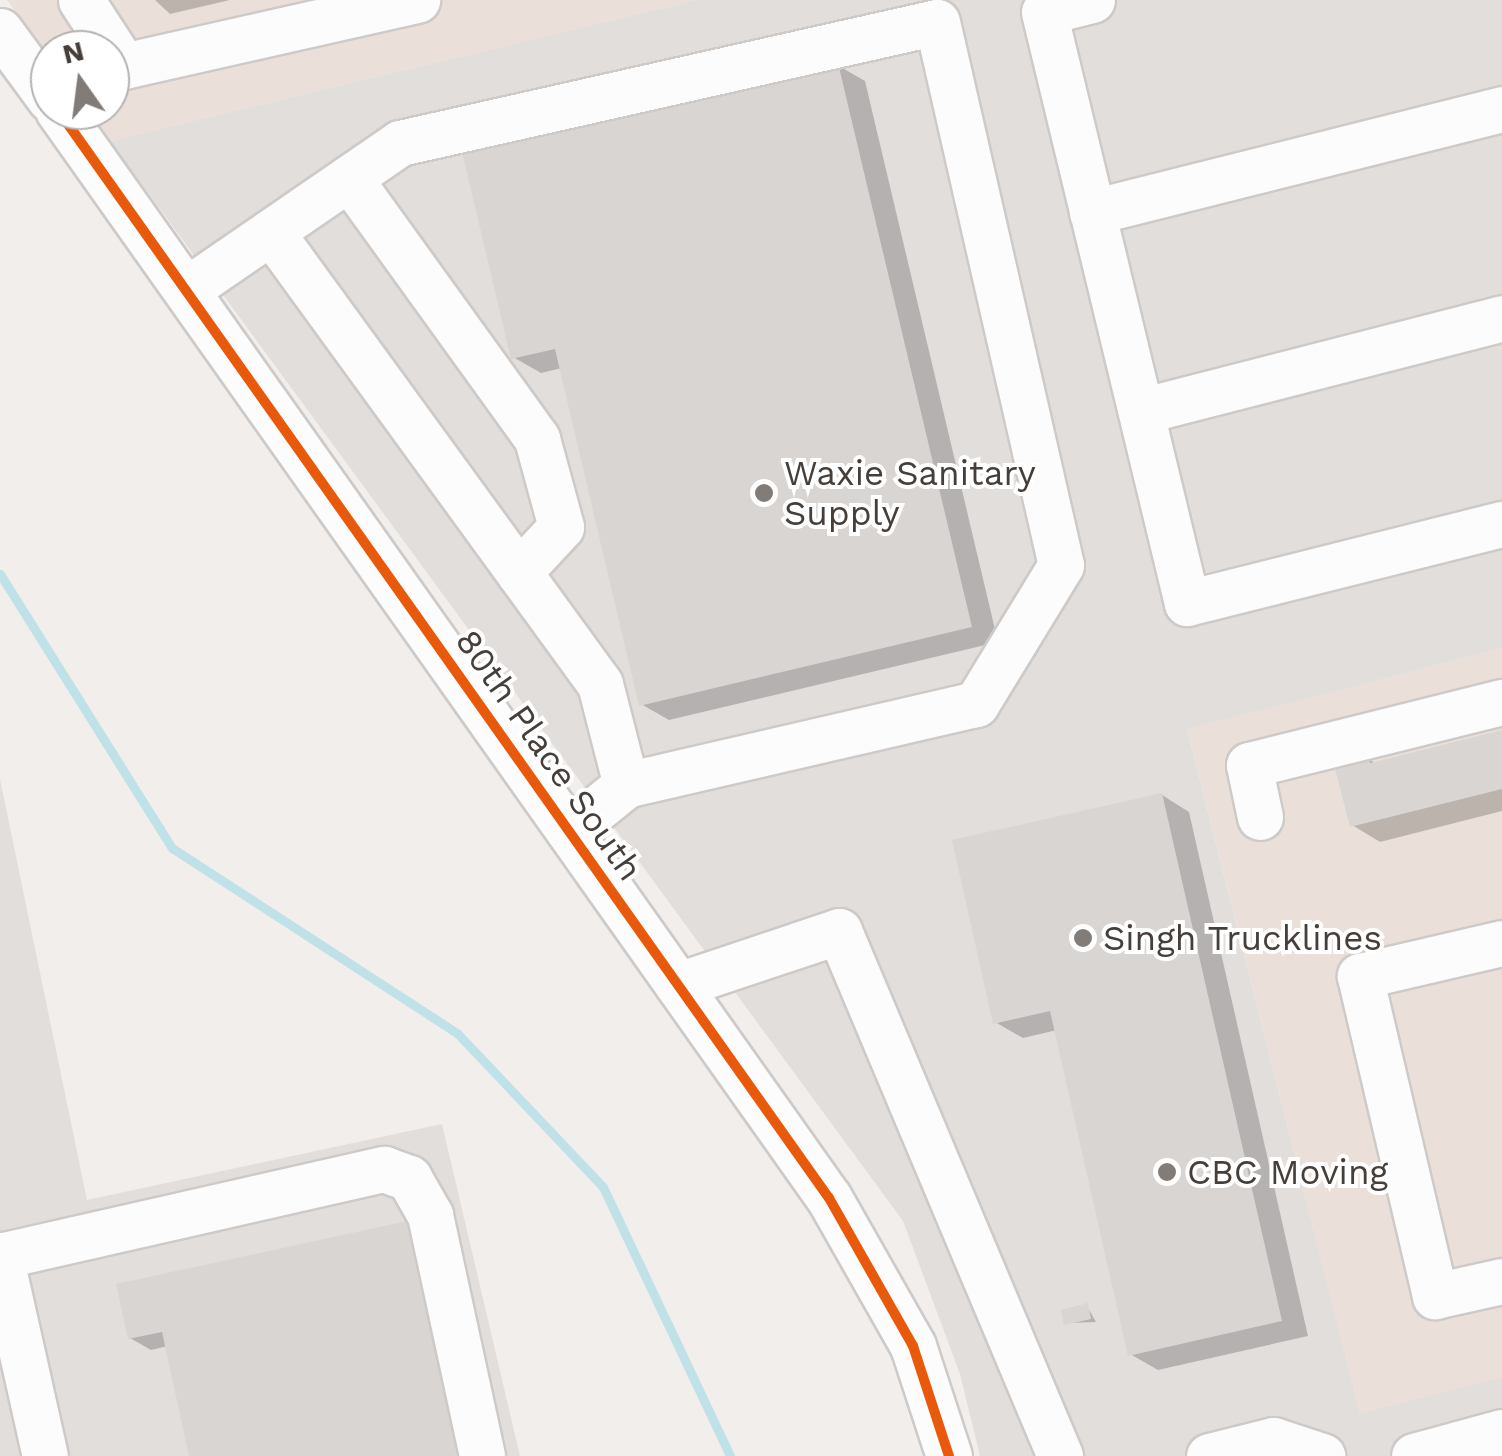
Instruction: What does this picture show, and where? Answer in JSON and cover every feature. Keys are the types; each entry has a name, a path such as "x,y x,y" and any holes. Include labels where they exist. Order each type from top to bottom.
{"street":[{"path":"82,0 98,30"},
{"path":"130,64 417,0"},
{"path":"1092,0 1044,12 1187,603 1502,524"},
{"path":"186,290 400,143 937,22 1061,565 976,704 626,785 568,831"},
{"name":"80th Place South","path":"0,30 30,68"},
{"path":"1092,212 1502,109"},
{"name":"80th Place South","path":"75,130 852,1234 913,1346 949,1456"},
{"path":"349,178 537,439 562,527 519,572"},
{"path":"271,232 600,684 626,785"},
{"path":"1141,411 1502,318"},
{"path":"1260,816 1249,765 1502,702"},
{"path":"678,984 839,931 1060,1456"},
{"path":"1502,943 1360,976 1435,1296 1502,1281"},
{"path":"45,1456 0,1255 384,1170 409,1178 430,1215 482,1456"},
{"path":"1414,1456 1502,1432"},
{"path":"1209,1456 1274,1440 1322,1456"}],"shaded area":[{"path":"7,0 696,0 110,141 102,130 130,130 130,30 30,32"},
{"path":"696,0 1502,0 1502,648 1187,729 1360,1413 1502,1377 1502,1456 980,1456 960,1374 903,1221 110,141"},
{"path":"1502,648 1502,1377 1360,1413 1187,728"},
{"path":"0,779 87,1200 442,1124 520,1456 0,1456"}],"building":[{"name":"Waxie Sanitary Supply","path":"838,63 972,627 639,706 555,349 511,359 462,152"},
{"path":"1502,730 1502,789 1350,827 1334,765 1368,756 1370,763"},
{"name":"CBC Moving","path":"1162,793 1282,1321 1128,1356 1050,1011 993,1024 952,840"},
{"path":"421,1218 473,1456 189,1456 162,1332 128,1339 116,1284"},
{"path":"1088,1303 1091,1319 1064,1325 1061,1310"}],"waterway":[{"path":"0,574 172,848 457,1033 603,1187 730,1456"}],"cycle path":[{"path":"72,130 829,1198 913,1346 949,1456"}],"place":[{"name":"Waxie Sanitary Supply","path":"764,493"},
{"name":"Singh Trucklines","path":"1083,938"},
{"name":"CBC Moving","path":"1167,1172"}]}
